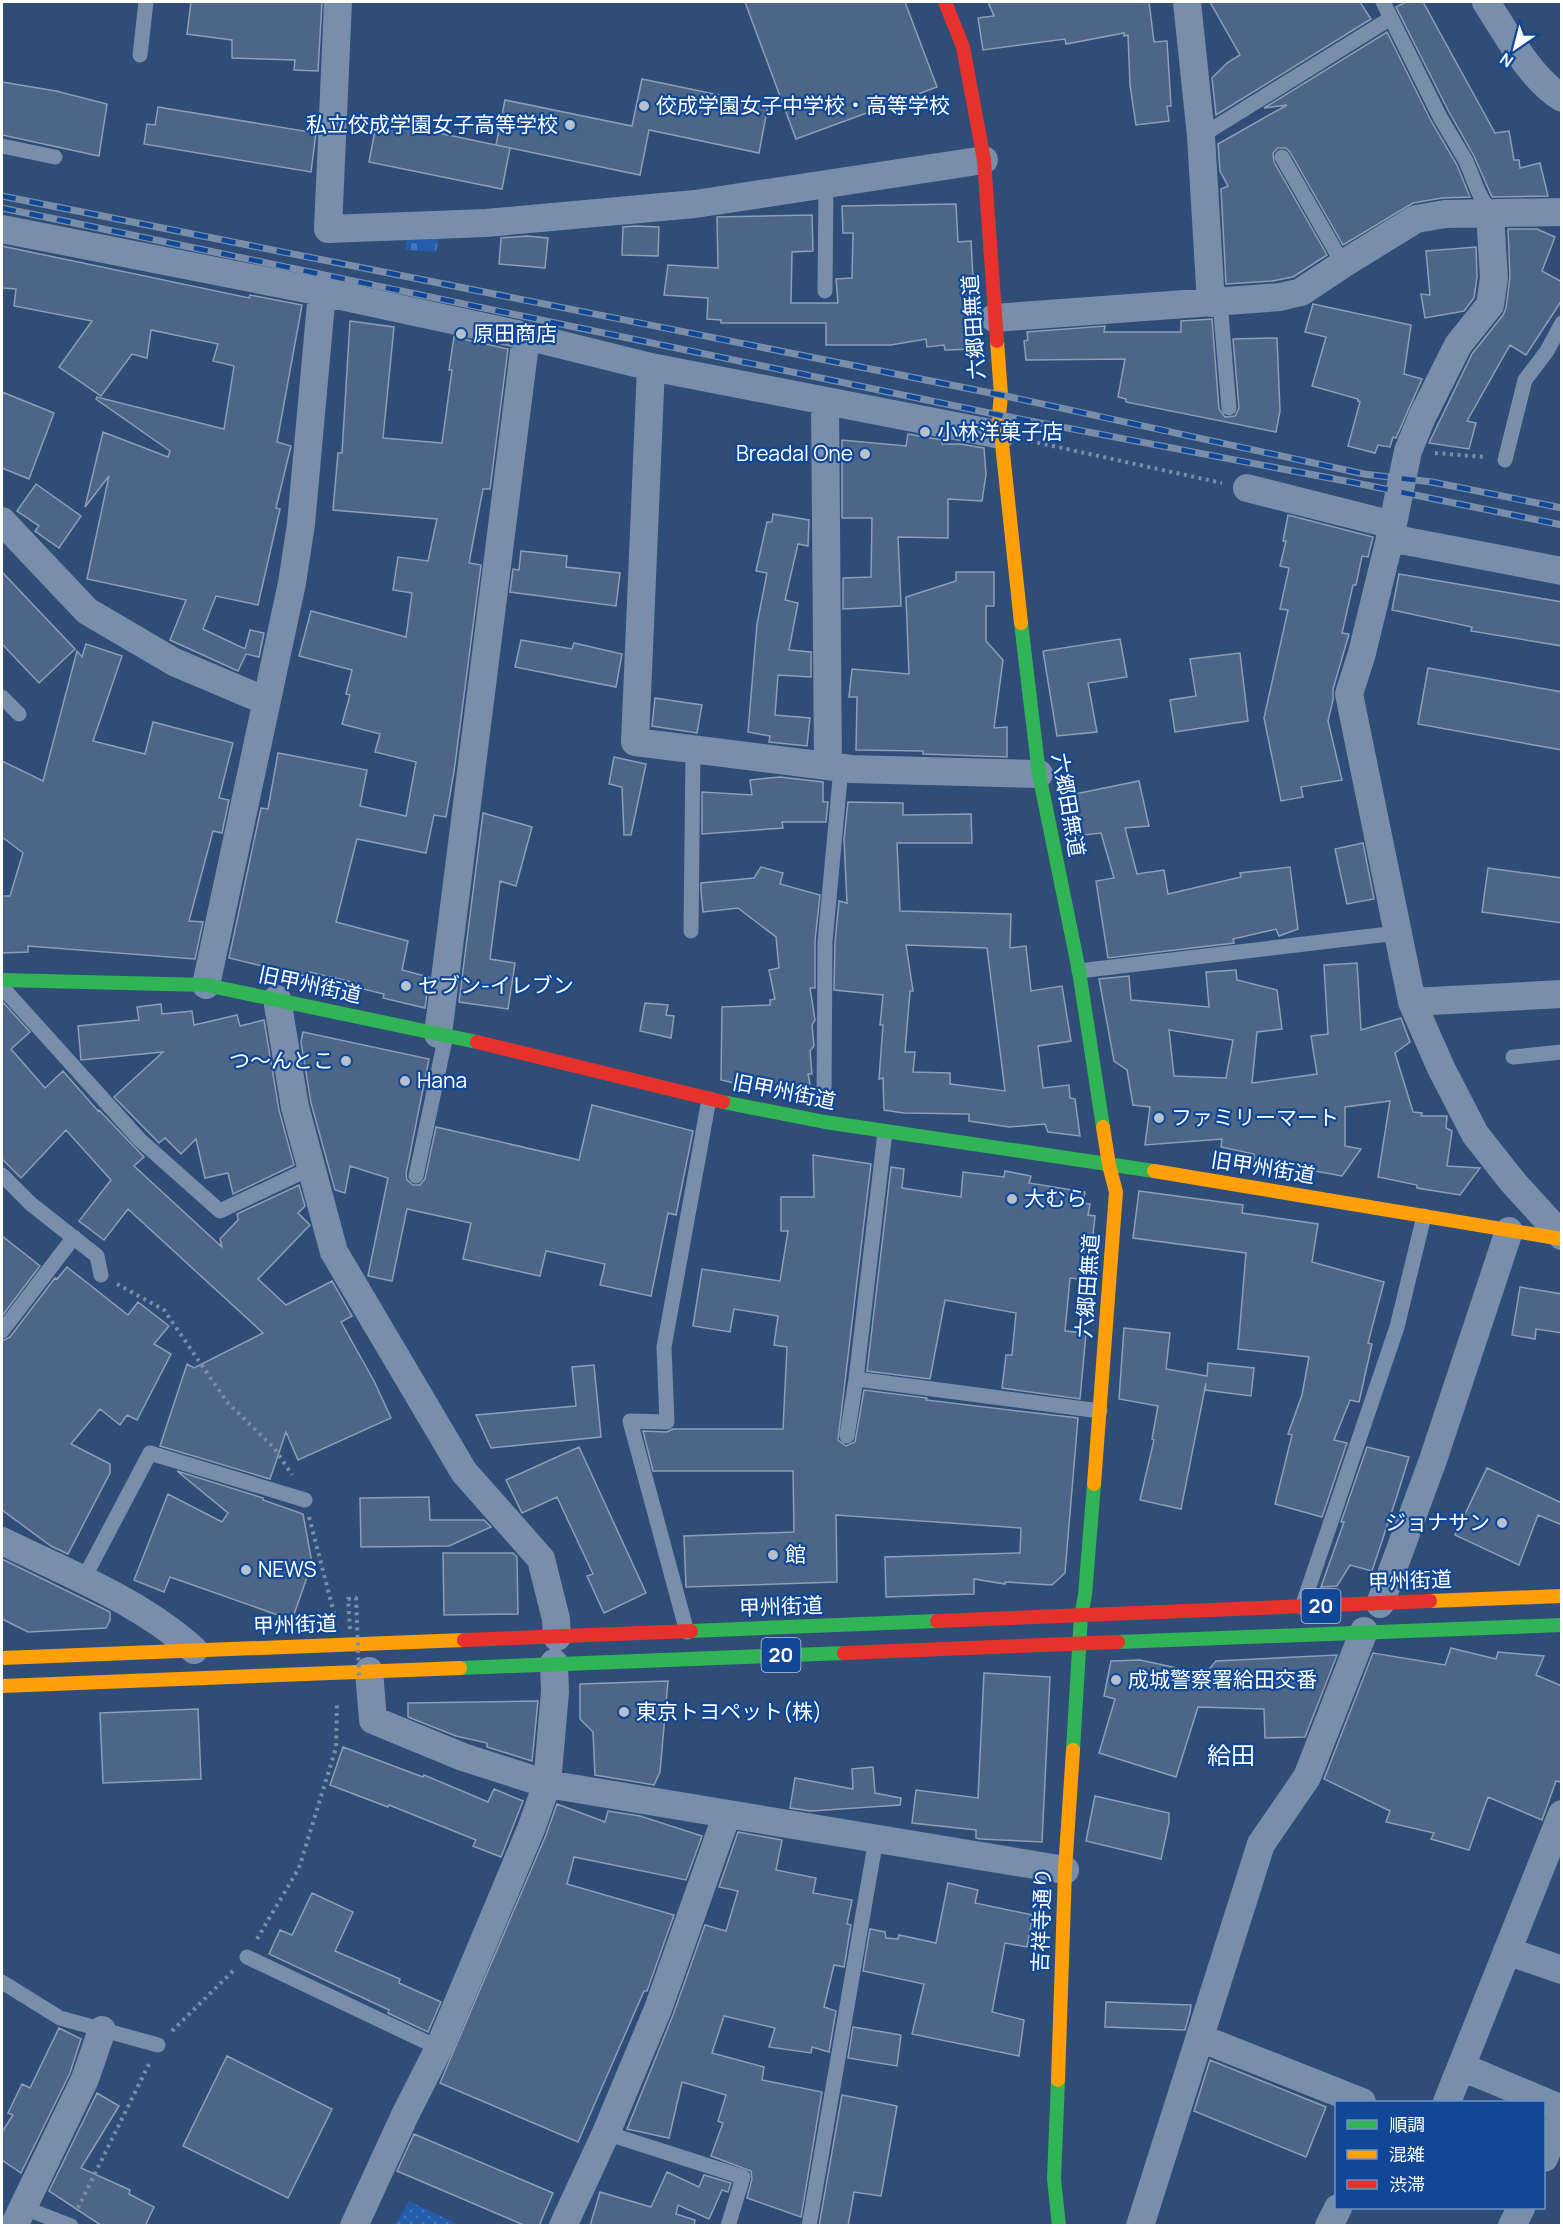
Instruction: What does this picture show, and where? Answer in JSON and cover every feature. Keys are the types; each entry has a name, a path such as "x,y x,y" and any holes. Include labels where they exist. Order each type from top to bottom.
{"main road":[{"name":"六郷田無道","path":"945,2 963,47 984,160 1000,395 999,415 1039,774 1079,971 1109,1164 1116,1192 1082,1616"},
{"name":"旧甲州街道","path":"2,980 206,984 442,1035 709,1099 825,1122 1109,1164 1562,1238"},
{"name":"甲州街道","path":"2,1686 365,1683 556,1650 687,1632 1562,1596"},
{"name":"吉祥寺通り","path":"1059,2226 1054,2179 1065,1870 1082,1616"},
{"name":"甲州街道","path":"2,1658 194,1650 556,1650 1080,1644 1364,1631 1562,1625"}],"street":[{"path":"338,2 328,229 498,222 695,204 984,160"},
{"path":"1187,2 1216,302"},
{"path":"1486,2 1518,52 1550,91 1562,98"},
{"path":"994,318 1280,297 1301,292 1416,219 1445,214 1562,212"},
{"path":"1490,214 1494,278 1490,305 1458,345 1422,417 1408,451 1392,531 1362,653 1349,694 1412,1002 1441,1068 1475,1134 1562,1238"},
{"path":"2,229 322,292 526,336 651,367 1001,435"},
{"path":"206,984 292,583 301,524 322,292"},
{"path":"442,1035 526,336"},
{"path":"651,367 635,742 834,767 1039,774"},
{"path":"825,401 834,767"},
{"path":"1247,488 1392,531 1562,571"},
{"path":"2,523 87,611 174,662 266,701"},
{"path":"1412,1002 1562,994"},
{"path":"277,999 295,1107 334,1252 464,1472 541,1559 556,1619 555,1692 547,1784 531,1829 439,2048 405,2115 354,2226"},
{"path":"1380,1604 1433,1460 1509,1231"},
{"path":"2,1541 83,1580 155,1619 194,1650"},
{"path":"1140,2226 1261,1844 1307,1777 1364,1631"},
{"path":"365,1683 373,1720 463,1757 547,1784 1065,1870"},
{"path":"563,2226 606,2133 658,2009 727,1814"},
{"path":"1448,2101 1562,1814"},
{"path":"1507,1952 1562,1970"},
{"path":"18,2216 85,2079 102,2030"},
{"path":"1200,2038 1357,2101"},
{"path":"1462,2067 1543,2101"},
{"path":"1545,2102 1562,2109"},
{"path":"1545,2156 1562,2117"},
{"path":"1329,2226 1338,2209"},
{"path":"1512,2226 1520,2209"}],"lane":[{"path":"140,55 146,2"},
{"path":"1383,2 1440,117 1466,161 1490,214"},
{"path":"1201,136 1391,18"},
{"path":"2,146 55,157"},
{"path":"1282,157 1342,264"},
{"path":"825,291 826,184"},
{"path":"1216,302 1228,408"},
{"path":"1505,460 1525,380 1547,351 1562,322"},
{"path":"2,697 19,714"},
{"path":"691,931 693,749"},
{"path":"824,1098 825,942 834,767"},
{"path":"1079,971 1397,933"},
{"path":"2,987 140,1140 220,1211 311,1168"},
{"path":"416,1176 442,1035"},
{"path":"1513,1057 1562,1052"},
{"path":"687,1632 630,1421 667,1422 664,1347 709,1099"},
{"path":"847,1436 856,1379 885,1132"},
{"path":"2,1175 31,1204 97,1256 101,1275"},
{"path":"1302,1607 1398,1327 1424,1216"},
{"path":"2,1331 74,1237"},
{"path":"856,1379 1100,1411"},
{"path":"83,1580 150,1453 305,1500"},
{"path":"809,2226 876,1839"},
{"path":"247,1957 439,2048"},
{"path":"2,1982 60,2018 158,2045"},
{"path":"606,2133 743,2177 729,2226"},
{"path":"18,2216 70,2225"}],"path":[{"path":"1001,435 1247,488"},
{"path":"1408,451 1466,454 1505,460"},
{"path":"101,1275 164,1310 227,1402 275,1449 303,1491 335,1621"},
{"path":"350,1629 348,1599 356,1598 365,1683"},
{"path":"70,2225 158,2045 247,1957 299,1868 336,1748 337,1699"}],"green space":[{"path":"440,231 436,252 405,250 408,233"},
{"path":"409,2201 459,2225 395,2225"}],"building":[{"path":"191,2 322,2 318,71 294,70 295,60 232,58 232,40 187,34"},
{"path":"745,2 905,2 937,87 796,139"},
{"path":"988,2 1149,2 1154,42 1167,41 1171,106 1167,106 1169,121 1136,125 1130,85 1128,35 1124,36 1124,33 1066,44 1065,39 983,50 978,18 994,16"},
{"path":"1210,2 1360,2 1371,19 1216,115 1212,78 1227,63 1240,55"},
{"path":"1406,2 1423,2 1495,133 1509,131 1514,160 1519,160 1520,168 1540,163 1548,196 1492,197 1474,156 1396,7"},
{"path":"1387,32 1431,121 1457,165 1470,197 1442,198 1413,203 1343,245 1290,152 1286,148 1278,148 1273,153 1274,162 1327,255 1293,277 1226,284 1221,189 1228,186 1220,171 1218,144 1287,105 1264,108"},
{"path":"642,79 768,105 759,153 649,130 640,175 496,145 505,100 632,126"},
{"path":"2,82 56,91 107,104 99,156 2,135"},
{"path":"158,107 316,133 311,172 144,144 147,124 155,125"},
{"path":"377,120 510,148 502,189 369,162"},
{"path":"956,204 958,242 971,241 977,349 945,350 944,345 927,347 926,339 891,345 826,345 826,323 721,323 721,320 707,319 708,298 664,295 668,265 718,268 717,217 812,215 813,251 792,252 791,303 838,303 836,279 852,278 853,233 843,233 842,206"},
{"path":"623,227 659,227 658,256 622,255"},
{"path":"1508,229 1537,229 1555,237 1542,271 1562,282 1562,300 1526,355 1510,345 1467,421 1476,423 1469,449 1429,443 1472,354 1506,308 1510,277"},
{"path":"527,236 548,238 545,268 499,264 501,238"},
{"path":"2,246 249,298 250,295 302,305 277,442 291,446 276,508 280,509 258,605 216,596 203,629 245,649 250,630 264,633 259,657 246,654 238,671 170,640 186,600 87,579 109,476 85,507 103,432 168,457 170,451 96,399 97,397 224,429 234,366 213,361 218,344 151,330 147,358 132,354 101,396 59,367 92,321 14,306 16,289 2,288"},
{"path":"1476,247 1477,277 1474,298 1464,311 1425,318 1421,294 1430,295 1426,251"},
{"path":"1313,304 1411,325 1404,374 1422,379 1390,447 1378,445 1375,453 1348,446 1360,402 1358,399 1312,386 1326,337 1305,332"},
{"path":"1212,319 1219,409 1225,417 1235,416 1239,408 1233,339 1277,338 1280,411 1276,432 1126,402 1126,399 1118,397 1125,359 1026,360 1024,341 1028,340 1027,332 1105,326 1104,332 1181,332 1181,321"},
{"path":"350,321 394,327 383,438 442,443 454,337 508,349 490,489 483,489 469,563 481,565 446,817 434,815 426,853 357,839 336,922 408,941 402,970 429,977 425,1008 383,998 384,994 351,986 352,982 309,972 308,977 229,958 261,808 268,809 278,753 367,770 360,806 406,816 416,762 375,752 380,734 342,724 350,695 346,694 352,670 299,656 311,611 406,637 412,593 393,590 398,557 428,561 437,519 333,510 338,453 342,453"},
{"path":"2,392 54,413 29,479 2,468"},
{"path":"908,434 942,440 942,444 984,448 986,474 982,501 948,499 948,538 898,537 901,606 843,609 843,578 871,577 872,518 842,518 842,440 906,446"},
{"path":"36,484 81,516 59,548 35,531 39,526 17,511"},
{"path":"773,514 809,520 808,546 798,544 785,600 798,603 789,650 811,652 811,677 778,675 775,715 810,718 807,746 769,742 770,736 748,732 757,624 767,573 756,571 767,522 772,522"},
{"path":"1288,515 1373,537 1368,557 1362,556 1356,585 1353,585 1342,633 1349,634 1333,689 1328,721 1342,780 1301,787 1303,797 1281,801 1264,718 1288,610 1280,609 1289,568 1280,566 1286,541 1283,541"},
{"path":"521,551 567,556 566,567 620,573 616,606 510,592 513,569 519,570"},
{"path":"2,572 75,649 39,683 2,644"},
{"path":"956,572 994,572 994,606 986,606 986,641 1003,660 994,728 1007,727 1007,757 923,754 923,751 856,750 857,697 849,697 852,669 909,674 906,597 956,581"},
{"path":"1399,574 1562,602 1562,646 1471,631 1472,627 1392,610"},
{"path":"1120,639 1127,677 1088,683 1097,732 1057,736 1043,651"},
{"path":"521,640 572,649 574,643 622,654 616,687 515,667"},
{"path":"86,644 122,656 93,741 145,754 153,722 233,743 219,798 229,800 222,833 213,831 189,921 203,922 195,959 28,946 28,952 2,953 2,896 10,896 23,853 2,837 2,761 43,781 77,651 82,657"},
{"path":"1240,653 1248,721 1175,732 1170,700 1196,696 1190,659"},
{"path":"1428,668 1562,692 1562,750 1418,724"},
{"path":"655,698 702,705 697,733 652,726"},
{"path":"614,757 646,764 631,835 624,835 622,787 609,784"},
{"path":"780,777 823,782 823,802 828,802 826,822 782,822 783,828 702,834 702,792 752,795 750,780"},
{"path":"1139,781 1149,826 1125,828 1137,874 1164,870 1168,894 1241,877 1240,873 1290,867 1298,929 1279,936 1276,929 1233,939 1234,943 1108,958 1096,881 1114,878 1101,833 1075,836 1065,796"},
{"path":"848,802 903,803 903,815 971,814 972,843 897,843 900,911 1011,914 1010,948 1026,946 1031,991 1062,986 1071,1041 1038,1046 1043,1088 1069,1085 1070,1098 1075,1099 1080,1136 1048,1132 1045,1124 1009,1127 969,1121 969,1114 904,1113 884,1110 883,1078 879,1079 883,995 834,990 839,901 847,903 844,839","holes":["906,945 987,948 1005,1091 950,1084 950,1073 913,1072 915,1052 905,1052 910,991 913,991"]},
{"path":"483,813 532,827 516,886 500,881 490,959 515,963 508,1009 459,1002"},
{"path":"1363,843 1374,899 1347,904 1335,849"},
{"path":"761,867 783,873 780,884 820,895 815,941 815,988 810,988 815,1020 812,1025 814,1046 810,1051 812,1074 808,1074 810,1084 768,1091 721,1080 722,1007 770,1005 770,1000 775,999 769,970 779,968 776,937 738,908 703,912 701,891 701,883 754,878"},
{"path":"1488,868 1562,878 1562,923 1482,912"},
{"path":"1357,963 1361,1030 1401,1018 1410,1042 1395,1053 1413,1112 1422,1113 1421,1116 1447,1116 1446,1128 1452,1131 1447,1166 1480,1168 1460,1195 1417,1188 1417,1185 1378,1177 1390,1101 1345,1107 1345,1146 1361,1149 1342,1176 1304,1169 1282,1162 1254,1161 1254,1154 1221,1147 1222,1139 1145,1145 1150,1107 1133,1105 1127,1070 1114,1061 1099,979 1129,976 1131,1000 1209,1007 1206,972 1236,970 1237,980 1277,990 1282,1029 1257,1032 1252,1083 1317,1074 1311,1036 1328,1034 1324,965","holes":["1169,1030 1233,1040 1226,1078 1174,1076"]},
{"path":"2,1001 30,1032 11,1049 45,1088 63,1071 98,1111 144,1157 134,1166 222,1247 220,1239 238,1220 237,1214 299,1185 305,1206 298,1213 310,1225 258,1279 286,1305 332,1281 352,1316 341,1322 374,1381 391,1418 298,1460 286,1432 270,1479 160,1446 187,1364 194,1368 263,1333 128,1209 104,1240 79,1221 111,1180 66,1130 21,1178 2,1159"},
{"path":"645,1003 668,1005 666,1015 674,1016 671,1038 640,1031"},
{"path":"161,1004 162,1014 192,1011 194,1025 237,1015 240,1026 264,1020 279,1110 294,1165 233,1194 228,1173 205,1178 196,1139 181,1154 165,1138 159,1143 114,1097 163,1052 81,1060 78,1026 139,1020 137,1007"},
{"path":"303,1032 429,1059 406,1174 407,1180 413,1185 420,1185 425,1179 436,1127 579,1160 592,1105 693,1131 676,1215 668,1213 651,1296 600,1285 605,1264 546,1251 540,1276 463,1259 471,1223 407,1209 392,1281 368,1276 388,1178 350,1166 345,1193 335,1190 311,1103 301,1042"},
{"path":"813,1155 871,1164 838,1440 846,1446 855,1442 864,1390 927,1398 926,1400 1078,1418 1065,1573 1052,1585 1005,1582 1005,1584 974,1579 974,1594 886,1597 885,1557 1020,1553 1021,1528 836,1515 837,1582 686,1587 684,1536 794,1532 793,1471 653,1471 643,1431 783,1429 787,1347 774,1345 778,1316 734,1309 730,1332 693,1326 702,1269 780,1281 788,1231 781,1231 781,1197 814,1197"},
{"path":"891,1167 904,1169 902,1188 961,1197 963,1172 1004,1177 1005,1171 1031,1176 1029,1183 1085,1192 1083,1203 1090,1204 1088,1215 1095,1216 1088,1280 1070,1278 1065,1331 1086,1333 1080,1399 1002,1388 1006,1355 1012,1355 1016,1313 945,1300 930,1379 867,1371"},
{"path":"1139,1191 1243,1205 1242,1213 1318,1224 1312,1262 1384,1282 1368,1343 1372,1344 1359,1402 1350,1400 1334,1440 1347,1443 1322,1517 1275,1504 1292,1435 1288,1434 1302,1395 1309,1357 1238,1349 1246,1253 1133,1238"},
{"path":"2,1236 40,1266 2,1316"},
{"path":"67,1267 128,1315 138,1302 169,1326 154,1344 171,1354 137,1420 127,1415 120,1425 100,1409 71,1444 110,1464 110,1473 68,1554 51,1546 2,1510 2,1341 10,1337 55,1278 57,1279"},
{"path":"1520,1287 1562,1294 1562,1333 1536,1329 1535,1339 1512,1335"},
{"path":"1124,1328 1170,1333 1166,1369 1207,1376 1208,1363 1254,1368 1251,1396 1205,1390 1206,1383 1181,1509 1140,1500 1154,1440 1152,1439 1158,1406 1119,1399"},
{"path":"594,1365 601,1437 491,1448 476,1415 576,1406 572,1367"},
{"path":"579,1447 646,1593 604,1613 587,1576 593,1574 557,1497 522,1513 506,1480"},
{"path":"1367,1447 1409,1457 1396,1499 1372,1571 1350,1565 1337,1586 1321,1587 1344,1522 1341,1522"},
{"path":"1487,1468 1562,1503 1562,1525 1538,1515 1519,1565 1455,1535"},
{"path":"177,1471 263,1498 263,1500 303,1514 312,1563 292,1620 170,1577 164,1592 134,1580 168,1494 222,1522 228,1513"},
{"path":"429,1497 430,1520 484,1520 491,1527 449,1546 361,1547 360,1498"},
{"path":"443,1553 513,1553 517,1557 518,1614 444,1615"},
{"path":"2,1559 110,1612 110,1620 106,1628 28,1632 2,1619"},
{"path":"1451,1648 1496,1659 1498,1652 1544,1656 1536,1675 1562,1686 1562,1782 1556,1781 1542,1820 1488,1797 1469,1850 1431,1839 1434,1833 1386,1822 1390,1811 1324,1779 1373,1653 1445,1665"},
{"path":"1337,1655 1305,1737 1265,1738 1264,1709 1198,1707 1176,1777 1099,1753 1115,1699 1104,1696 1111,1661 1140,1660 1205,1674 1216,1661"},
{"path":"984,1673 1050,1677 1042,1842 980,1839 976,1838 976,1830 912,1823 916,1790 978,1798"},
{"path":"668,1681 660,1772 654,1785 595,1775 593,1732 580,1719 580,1684"},
{"path":"538,1701 532,1761 487,1747 487,1743 456,1736 408,1717 408,1703"},
{"path":"198,1709 201,1779 103,1783 100,1713"},
{"path":"343,1747 423,1777 424,1775 488,1802 494,1789 523,1801 501,1857 473,1846 476,1840 389,1805 388,1807 330,1785"},
{"path":"873,1767 875,1793 901,1798 900,1805 811,1811 790,1808 795,1778 853,1789 852,1769"},
{"path":"1095,1796 1169,1813 1161,1859 1086,1841"},
{"path":"557,1804 605,1822 608,1811 640,1816 702,1836 686,1880 574,1857 567,1884 674,1915 647,1991 644,1991 578,2142 440,2083 546,1835"},
{"path":"738,1832 782,1840 776,1870 816,1878 813,1893 852,1900 847,1924 851,1925 844,1967 834,1965 824,2007 836,2011 829,2052 812,2047 811,2053 769,2047 775,2028 724,2016 712,2053 764,2067 762,2080 822,2092 801,2217 747,2198 752,2179 751,2171 711,2156 723,2123 718,2121 726,2095 682,2082 669,2138 627,2129 673,2015 705,1925 726,1931 738,1891 719,1887"},
{"path":"948,1883 978,1890 975,1903 1033,1915 1027,1947 1005,1943 992,2012 1024,2020 1019,2056 912,2034 924,1984 863,1971 870,1929 885,1932 886,1938 898,1939 899,1935 936,1943"},
{"path":"312,1893 353,1912 335,1951 400,1979 399,1983 441,2002 428,2032 388,2013 389,2010 269,1954 280,1930 292,1935"},
{"path":"1106,2002 1191,2005 1185,2030 1105,2027"},
{"path":"853,2027 901,2035 897,2066 848,2058"},
{"path":"59,2028 81,2039 70,2073 21,2173 2,2160 2,2132 13,2115 8,2113 22,2084 30,2088"},
{"path":"227,2056 332,2109 288,2198 183,2146"},
{"path":"1210,2060 1326,2107 1306,2157 1194,2111"},
{"path":"97,2093 119,2106 81,2168 130,2190 129,2194 154,2207 145,2226 102,2226 49,2191"},
{"path":"842,2095 897,2106 881,2196 854,2192 848,2226 819,2226"},
{"path":"414,2134 553,2193 539,2226 526,2226 397,2171"},
{"path":"667,2172 699,2187 704,2175 731,2183 728,2192 722,2190 709,2219 678,2205 676,2214 695,2220 694,2226 590,2226 600,2192 651,2207"}],"railway":[{"path":"2,196 1001,395 1364,474 1432,482 1562,508"},
{"path":"2,208 999,415 1562,525"}],"traffic: fast":[{"path":"1021,623 1039,774 1079,971 1103,1127"},
{"path":"2,980 206,985 477,1042"},
{"path":"723,1102 825,1122 1154,1171"},
{"path":"1073,1750 1081,1616 1085,1595 1094,1484"},
{"path":"691,1631 937,1621"},
{"path":"1118,1642 1562,1625"},
{"path":"460,1668 844,1653"},
{"path":"1058,2080 1054,2179 1059,2226"}],"traffic: slow":[{"path":"997,341 1001,395 999,415 1021,623"},
{"path":"1094,1484 1116,1192 1103,1127"},
{"path":"1154,1171 1562,1239"},
{"path":"1430,1601 1562,1596"},
{"path":"2,1658 464,1640"},
{"path":"2,1686 460,1668"},
{"path":"1058,2080 1065,1870 1073,1750"}],"traffic: jam":[{"path":"945,2 963,47 984,160 997,341"},
{"path":"477,1042 723,1102"},
{"path":"937,1621 1430,1601"},
{"path":"464,1640 691,1631"},
{"path":"844,1653 1118,1642"}],"place":[{"name":"佼成学園女子中学校・高等学校","path":"644,106"},
{"name":"私立佼成学園女子高等学校","path":"570,125"},
{"name":"原田商店","path":"461,334"},
{"name":"小林洋菓子店","path":"925,432"},
{"name":"Breadal One","path":"865,454"},
{"name":"セブン-イレブン","path":"406,986"},
{"name":"つ～んとこ","path":"346,1061"},
{"name":"Hana","path":"405,1081"},
{"name":"ファミリーマート","path":"1159,1118"},
{"name":"大むら","path":"1012,1199"},
{"name":"ジョナサン","path":"1502,1523"},
{"name":"館","path":"773,1555"},
{"name":"NEWS","path":"246,1570"},
{"name":"成城警察署給田交番","path":"1116,1680"},
{"name":"東京トヨペット(株)","path":"624,1712"}],"district":[{"name":"給田","path":"1231,1756"}]}
